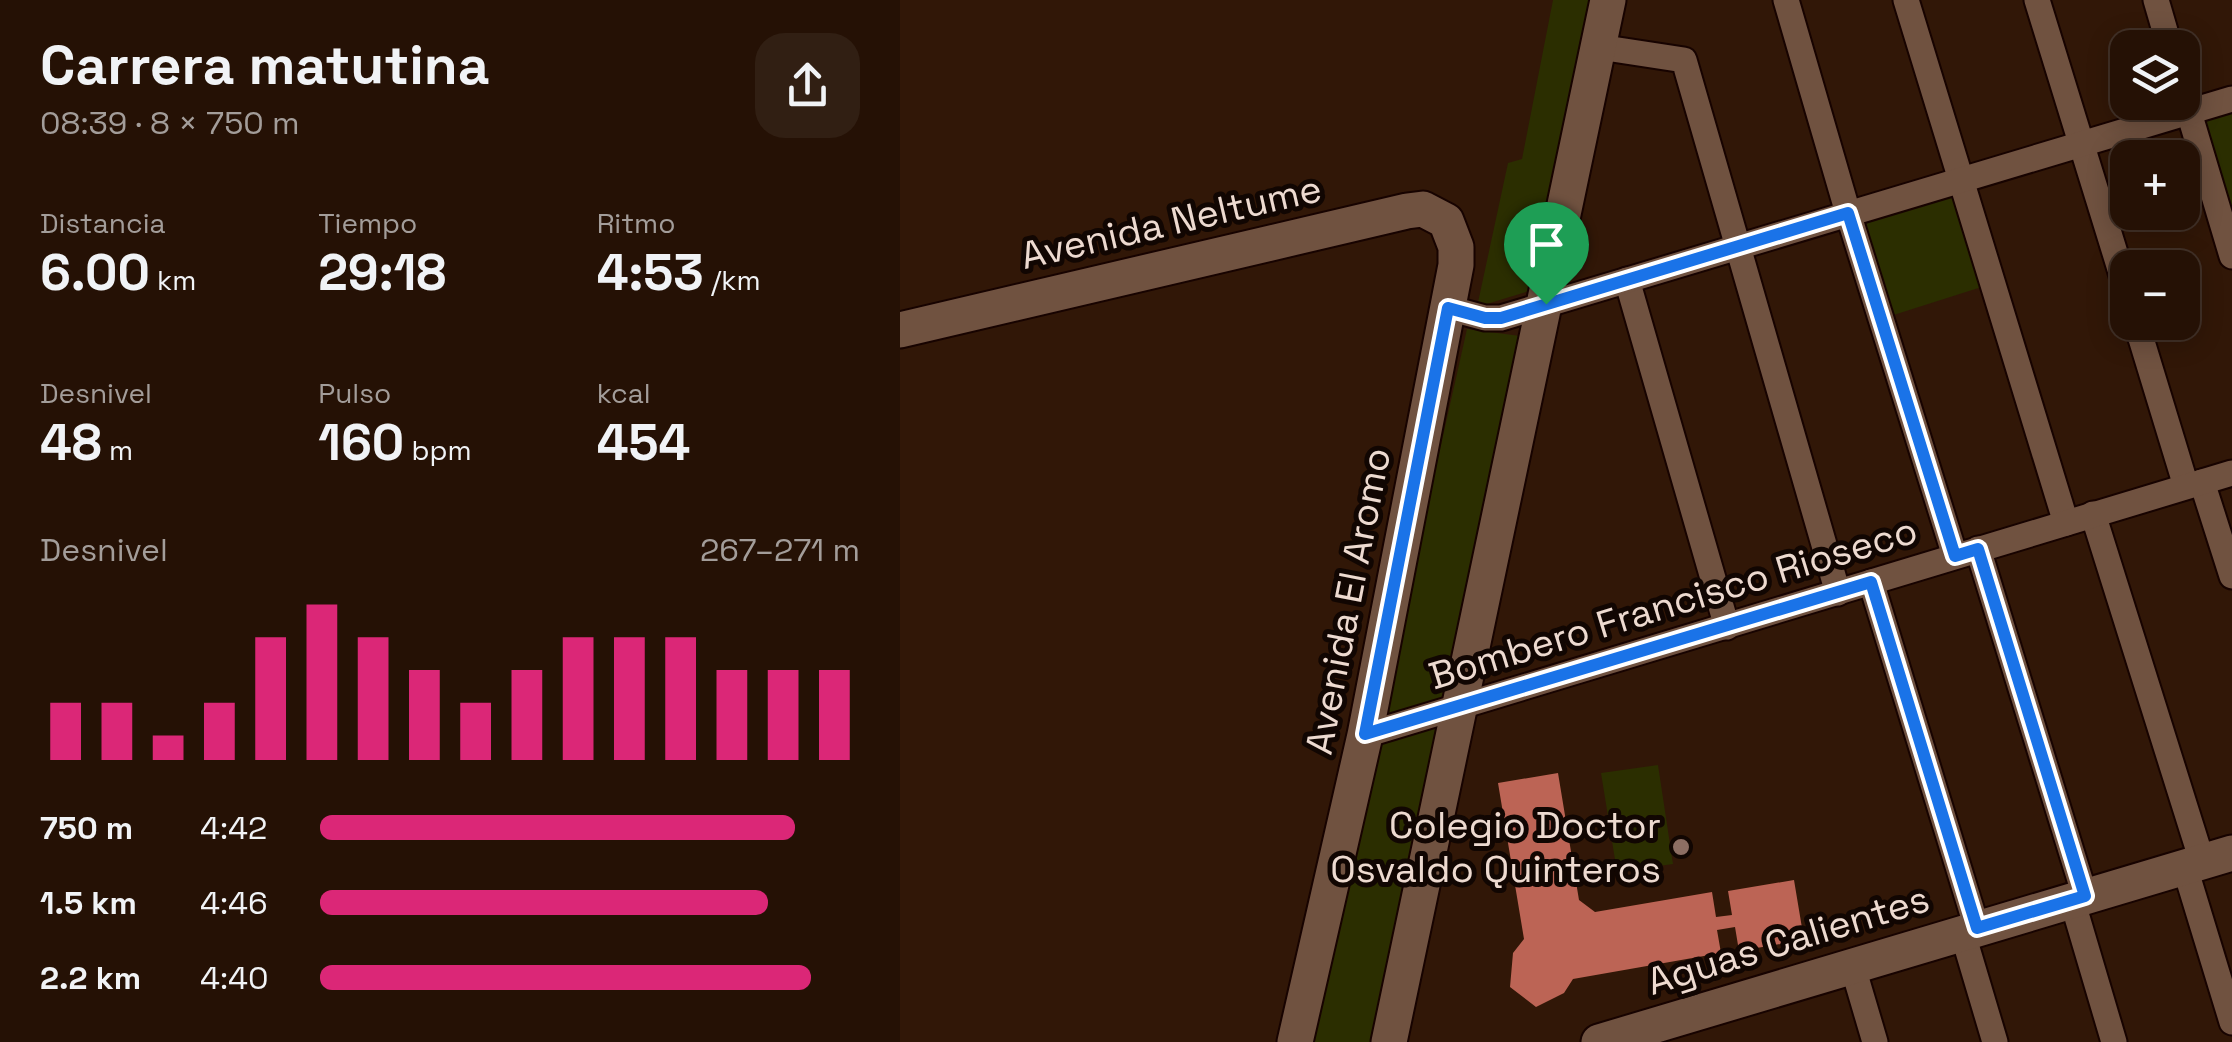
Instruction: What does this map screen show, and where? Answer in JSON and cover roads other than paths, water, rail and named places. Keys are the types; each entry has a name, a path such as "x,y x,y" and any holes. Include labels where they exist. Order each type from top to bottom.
{"street":[{"path":"1390,1042 1608,0"},
{"path":"1786,0 1848,213 1966,553 2078,898 2114,1042"},
{"path":"1906,0 2066,523"},
{"path":"2037,0 2114,250"},
{"path":"2156,0 2165,30"},
{"path":"1599,47 1684,60 1838,593"},
{"path":"2200,100 2232,99"},
{"path":"1448,308 1501,318 2081,144 2138,120"},
{"path":"2192,120 2232,256"},
{"name":"Avenida Neltume","path":"900,330 1407,210 1435,213 1453,233"},
{"name":"Avenida El Aromo","path":"1295,1042 1365,734 1456,266 1453,233"},
{"path":"1627,280 1727,626"},
{"path":"2142,340 2232,576"},
{"name":"Bombero Francisco Rioseco","path":"1365,734 2232,472"},
{"path":"2093,514 2206,861 2232,1022"},
{"path":"1871,582 1969,930 1995,1042"},
{"name":"Aguas Calientes","path":"1599,1042 2206,861"},
{"path":"1852,964 1874,1042"}],"place":[{"name":"Colegio Doctor Osvaldo Quinteros","path":"1681,847"}]}
